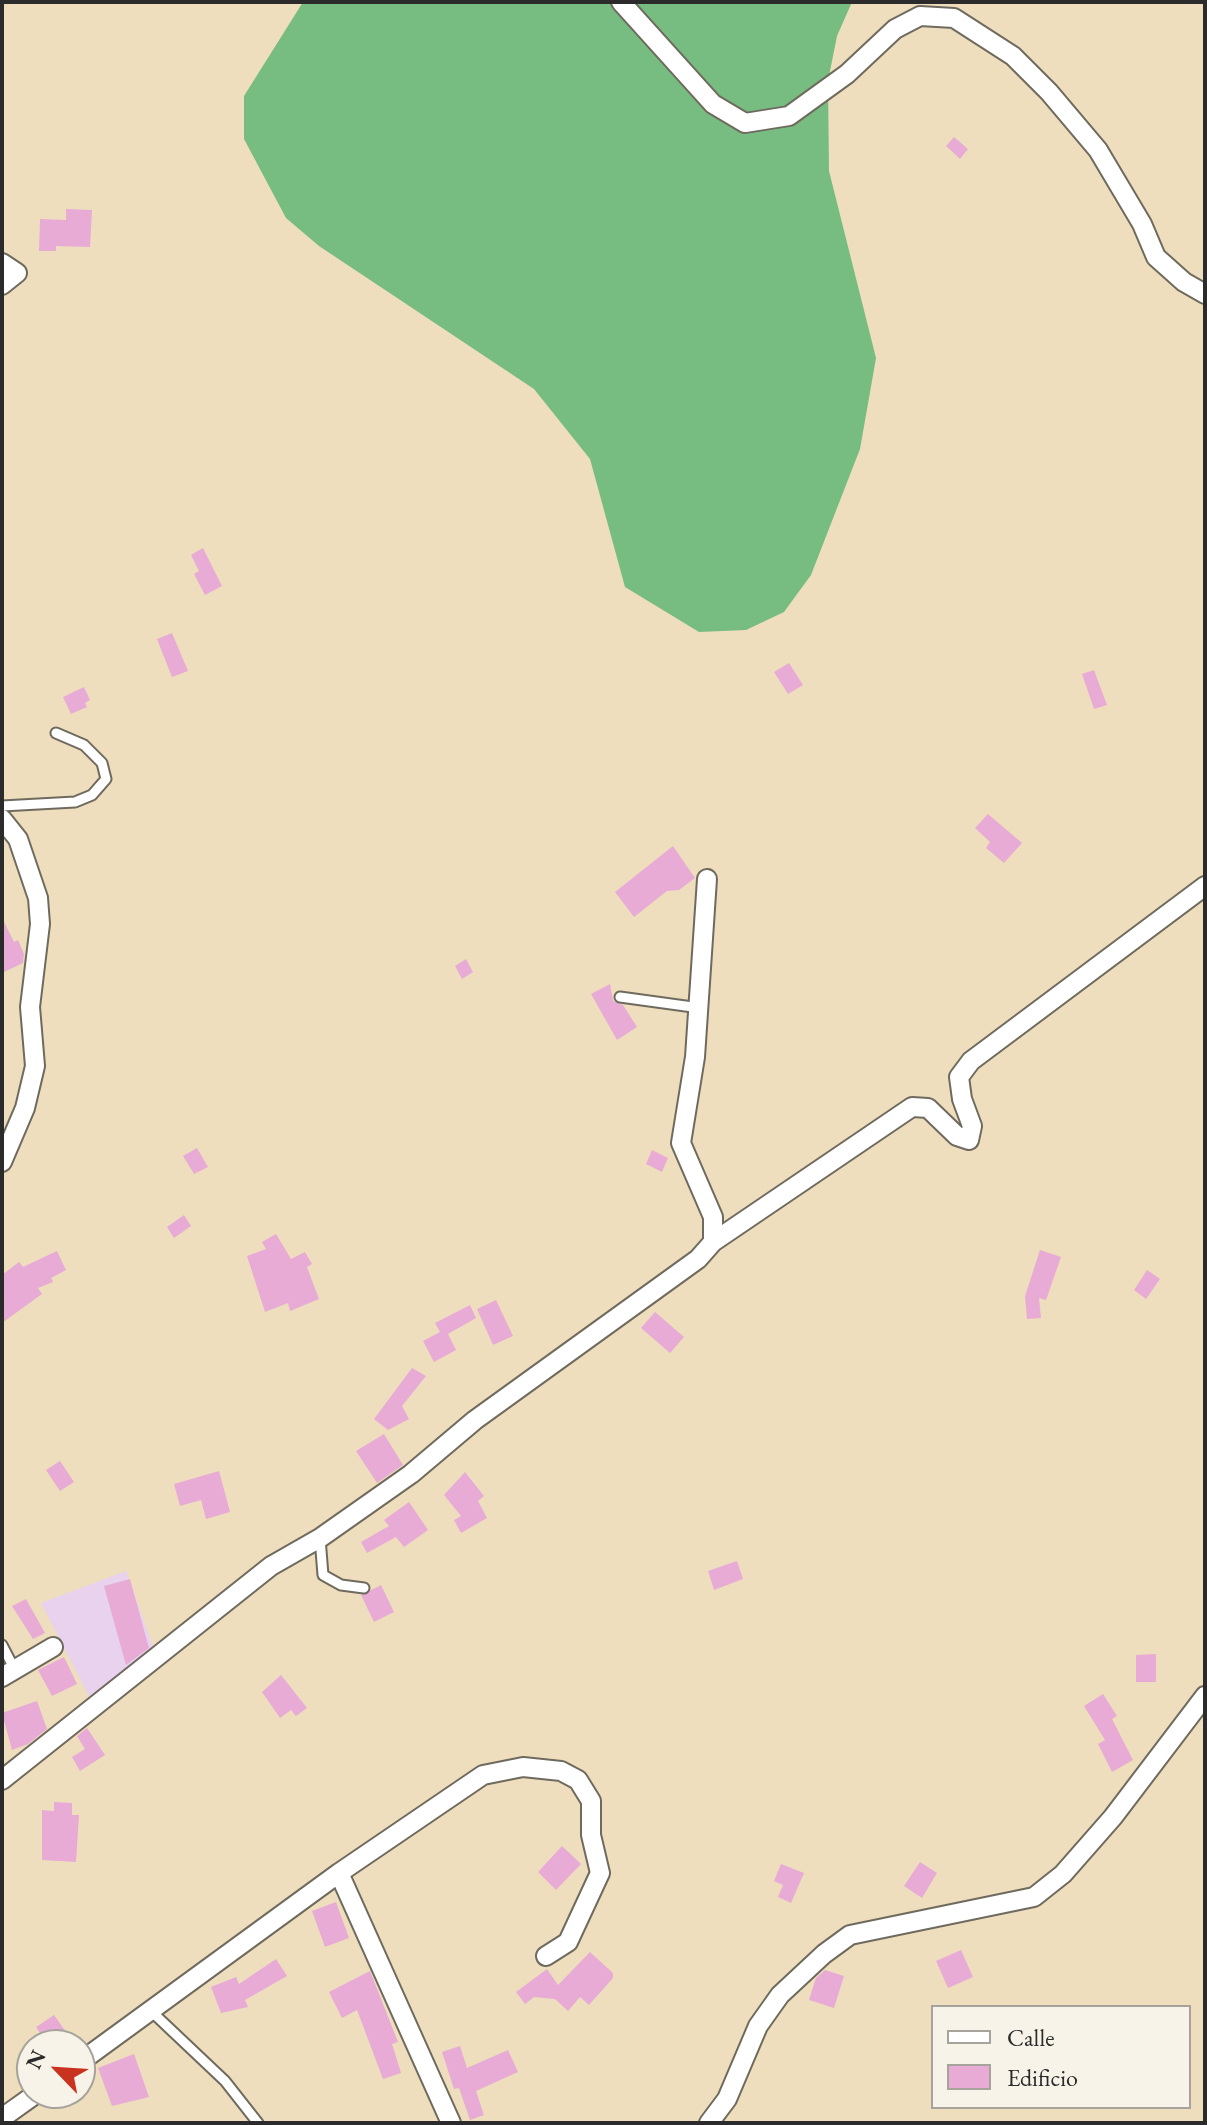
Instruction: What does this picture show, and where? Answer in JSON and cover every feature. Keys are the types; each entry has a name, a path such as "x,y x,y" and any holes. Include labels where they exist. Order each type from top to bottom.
{"street":[{"path":"621,2 713,104 745,123 789,116 847,74 895,29 920,16 954,18 1013,56 1049,92 1098,150 1142,224 1156,257 1184,282 1205,294"},
{"path":"2,263 17,273 2,285"},
{"path":"2,819 18,839 38,898 40,924 30,1007 35,1066 21,1118 2,1162"},
{"path":"707,879 700,1008 681,1143 713,1217 713,1242"},
{"path":"2,1780 271,1566 320,1538 411,1474 475,1420 698,1259 713,1242 912,1107 928,1108 957,1136 969,1140 972,1126 962,1099 959,1077 971,1061 1205,886"},
{"path":"8,1674 53,1647"},
{"path":"709,2123 727,2099 758,2026 780,1995 824,1954 850,1935 1034,1897 1063,1874 1113,1817 1205,1696"},
{"path":"96,2051 339,1873 483,1775 523,1767 561,1771 578,1780 591,1801 591,1835 600,1873 568,1942 546,1956"},
{"path":"339,1873 451,2123"}],"lane":[{"path":"2,806 75,802 92,795 106,779 102,763 84,745 56,733"},
{"path":"620,997 700,1008"},
{"path":"320,1538 323,1575 341,1585 364,1588"},
{"path":"2,1645 8,1674"},
{"path":"151,2011 225,2081 258,2123"}],"shaded area":[{"path":"126,1571 155,1652 92,1702 41,1603"}],"green space":[{"path":"303,2 852,2 837,36 828,81 829,171 876,358 860,449 811,575 784,612 746,630 699,632 625,587 590,459 534,389 319,246 286,218 244,139 244,96"}],"building":[{"path":"954,137 968,149 960,159 946,146"},
{"path":"66,209 92,210 90,247 56,246 56,251 39,251 40,219 66,220"},
{"path":"203,548 222,586 205,595 194,574 199,571 191,555"},
{"path":"172,633 188,671 172,677 157,639"},
{"path":"789,663 803,685 788,694 774,672"},
{"path":"1094,670 1107,705 1094,709 1082,674"},
{"path":"84,687 90,700 85,703 87,707 71,714 63,697"},
{"path":"988,814 1022,843 1004,863 986,848 990,842 975,828"},
{"path":"673,846 695,878 679,890 667,891 634,917 615,892"},
{"path":"2,918 24,954 23,963 2,973"},
{"path":"466,959 473,972 462,979 455,966"},
{"path":"610,984 613,1001 623,1005 637,1027 617,1040 591,994"},
{"path":"197,1148 208,1167 194,1174 183,1156"},
{"path":"652,1150 668,1158 662,1172 646,1164"},
{"path":"184,1215 191,1226 174,1238 167,1227"},
{"path":"276,1234 291,1259 305,1252 312,1264 307,1267 319,1299 290,1311 288,1303 265,1312 247,1256 266,1249 262,1242"},
{"path":"1040,1250 1061,1257 1046,1300 1039,1298 1041,1318 1027,1319 1025,1296"},
{"path":"57,1251 66,1270 51,1278 53,1282 38,1288 42,1294 2,1323 2,1275 19,1262 23,1267"},
{"path":"1147,1270 1160,1279 1146,1299 1134,1290"},
{"path":"496,1300 513,1336 493,1345 477,1309"},
{"path":"470,1305 476,1318 448,1334 456,1350 434,1362 423,1341 440,1332 435,1323"},
{"path":"655,1312 684,1337 670,1353 641,1328"},
{"path":"412,1368 426,1376 402,1406 409,1419 388,1430 374,1419"},
{"path":"384,1434 403,1465 377,1483 356,1451"},
{"path":"60,1461 74,1482 60,1491 46,1470"},
{"path":"219,1471 230,1512 206,1519 201,1500 180,1506 174,1484"},
{"path":"465,1472 484,1496 478,1501 487,1518 461,1533 454,1520 461,1516 444,1495"},
{"path":"409,1502 428,1530 404,1547 396,1537 367,1553 361,1542 389,1526 384,1520"},
{"path":"737,1561 743,1579 714,1590 708,1571"},
{"path":"130,1579 149,1648 126,1665 104,1586"},
{"path":"381,1585 394,1612 374,1622 361,1595"},
{"path":"26,1599 45,1633 33,1639 12,1606"},
{"path":"1156,1654 1156,1682 1136,1682 1136,1655"},
{"path":"64,1657 77,1684 52,1696 38,1670"},
{"path":"281,1675 307,1708 296,1716 291,1710 280,1718 262,1692"},
{"path":"1103,1694 1117,1716 1112,1719 1133,1760 1112,1772 1098,1744 1105,1740 1084,1706"},
{"path":"37,1701 47,1729 28,1744 12,1750 2,1713"},
{"path":"87,1728 105,1755 80,1771 72,1757 85,1749 77,1736"},
{"path":"54,1802 72,1803 72,1815 79,1815 76,1862 42,1860 42,1810 54,1811"},
{"path":"562,1846 581,1864 556,1890 538,1872"},
{"path":"920,1862 937,1873 922,1898 904,1886"},
{"path":"781,1864 804,1873 791,1903 778,1897 783,1885 774,1881"},
{"path":"336,1902 349,1938 325,1947 312,1911"},
{"path":"961,1950 973,1977 948,1988 936,1961"},
{"path":"590,1952 613,1973 613,1978 589,2005 580,1997 568,2011 555,1999 534,1997 525,2004 516,1992 547,1969 558,1985"},
{"path":"276,1959 287,1976 245,2000 248,2007 221,2013 211,1987 236,1977 239,1984"},
{"path":"825,1970 844,1976 834,2008 809,2000 816,1978"},
{"path":"370,1971 398,2042 392,2044 401,2073 383,2079 357,2010 342,2018 329,1992"},
{"path":"54,2015 64,2029 37,2029"},
{"path":"460,2046 467,2068 508,2050 518,2072 476,2091 484,2115 470,2120 459,2088 454,2089 442,2052"},
{"path":"134,2054 149,2097 112,2106 98,2068"}]}
